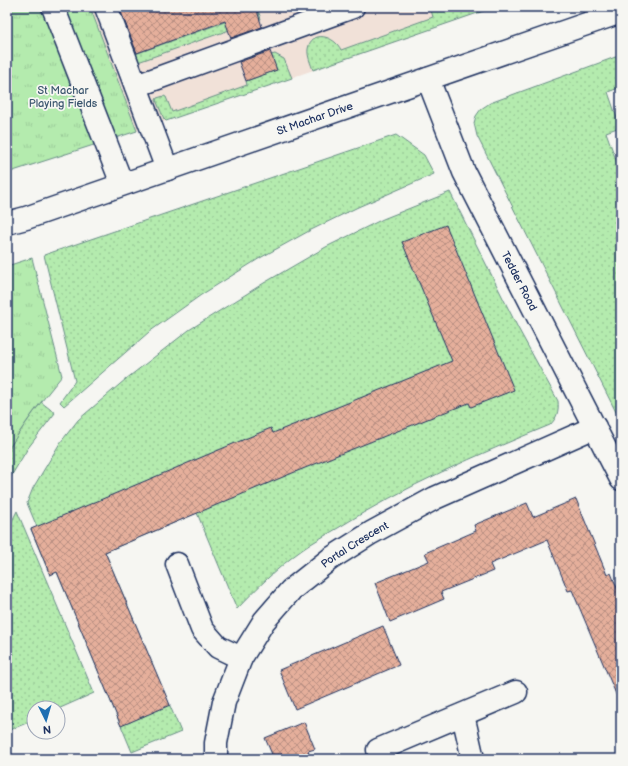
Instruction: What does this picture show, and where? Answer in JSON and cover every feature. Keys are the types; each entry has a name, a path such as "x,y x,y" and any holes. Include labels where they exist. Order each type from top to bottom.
{"street":[{"path":"53,7 122,184"},
{"path":"106,7 167,169"},
{"path":"136,86 353,7"},
{"name":"St Machar Drive","path":"7,223 26,218 428,80 621,12"},
{"name":"Tedder Road","path":"428,80 464,172 621,479"},
{"name":"Portal Crescent","path":"216,759 216,743 224,702 241,658 264,621 291,590 330,560 372,533 435,498 595,427"},
{"path":"176,564 202,629 218,647 241,658"},
{"path":"378,750 516,692"},
{"path":"463,715 473,759"}],"shaded area":[{"path":"90,7 496,7 137,131"}],"green space":[{"name":"St Machar Playing Fields","path":"7,7 90,7 137,131 7,173"},
{"path":"430,7 495,7 313,70 309,60 308,49 310,43 314,39 318,37 329,38 338,45 341,50 433,17"},
{"path":"258,10 261,19 138,62 135,54"},
{"path":"275,54 284,59 292,78 166,121 164,119 156,100 157,98 164,96 166,97 172,112 247,85 246,81 276,70 271,55"},
{"path":"621,55 621,87 608,92 620,127 606,132 621,174 621,422 477,136 474,123 476,116 481,109 490,103"},
{"path":"396,135 424,155 434,174 358,207 309,231 260,258 201,295 149,332 64,406 60,402 75,381 44,255"},
{"path":"450,192 518,328 558,401 558,411 556,417 550,425 442,472 389,498 363,513 302,550 285,563 237,609 197,513 105,552 181,732 132,752 57,572 50,575 31,529 37,527 27,503 33,488 60,443 78,420 126,379 189,330 264,283 326,247 383,219"},
{"path":"32,258 62,376 33,413 7,452 7,266"},
{"path":"41,402 55,413 28,448 7,483 7,452"},
{"path":"17,511 94,693 66,705 66,700 26,700 26,723 7,731 7,531"}],"building":[{"path":"119,7 256,7 262,27 231,38 225,21 137,53"},
{"path":"270,51 277,70 246,81 239,62"},
{"path":"446,225 514,390 471,407 469,403 435,416 290,474 105,552 170,705 121,726 57,572 50,575 31,529 271,428 273,433 452,361 402,242"},
{"path":"576,499 607,575 611,573 621,598 621,706 572,590 568,591 547,540 490,564 493,571 441,592 444,599 390,622 375,583 429,561 425,553 476,531 474,525 527,503 533,517"},
{"path":"383,626 399,665 295,709 279,670"},
{"path":"304,722 315,749 308,751 311,759 274,759 265,738"}]}
